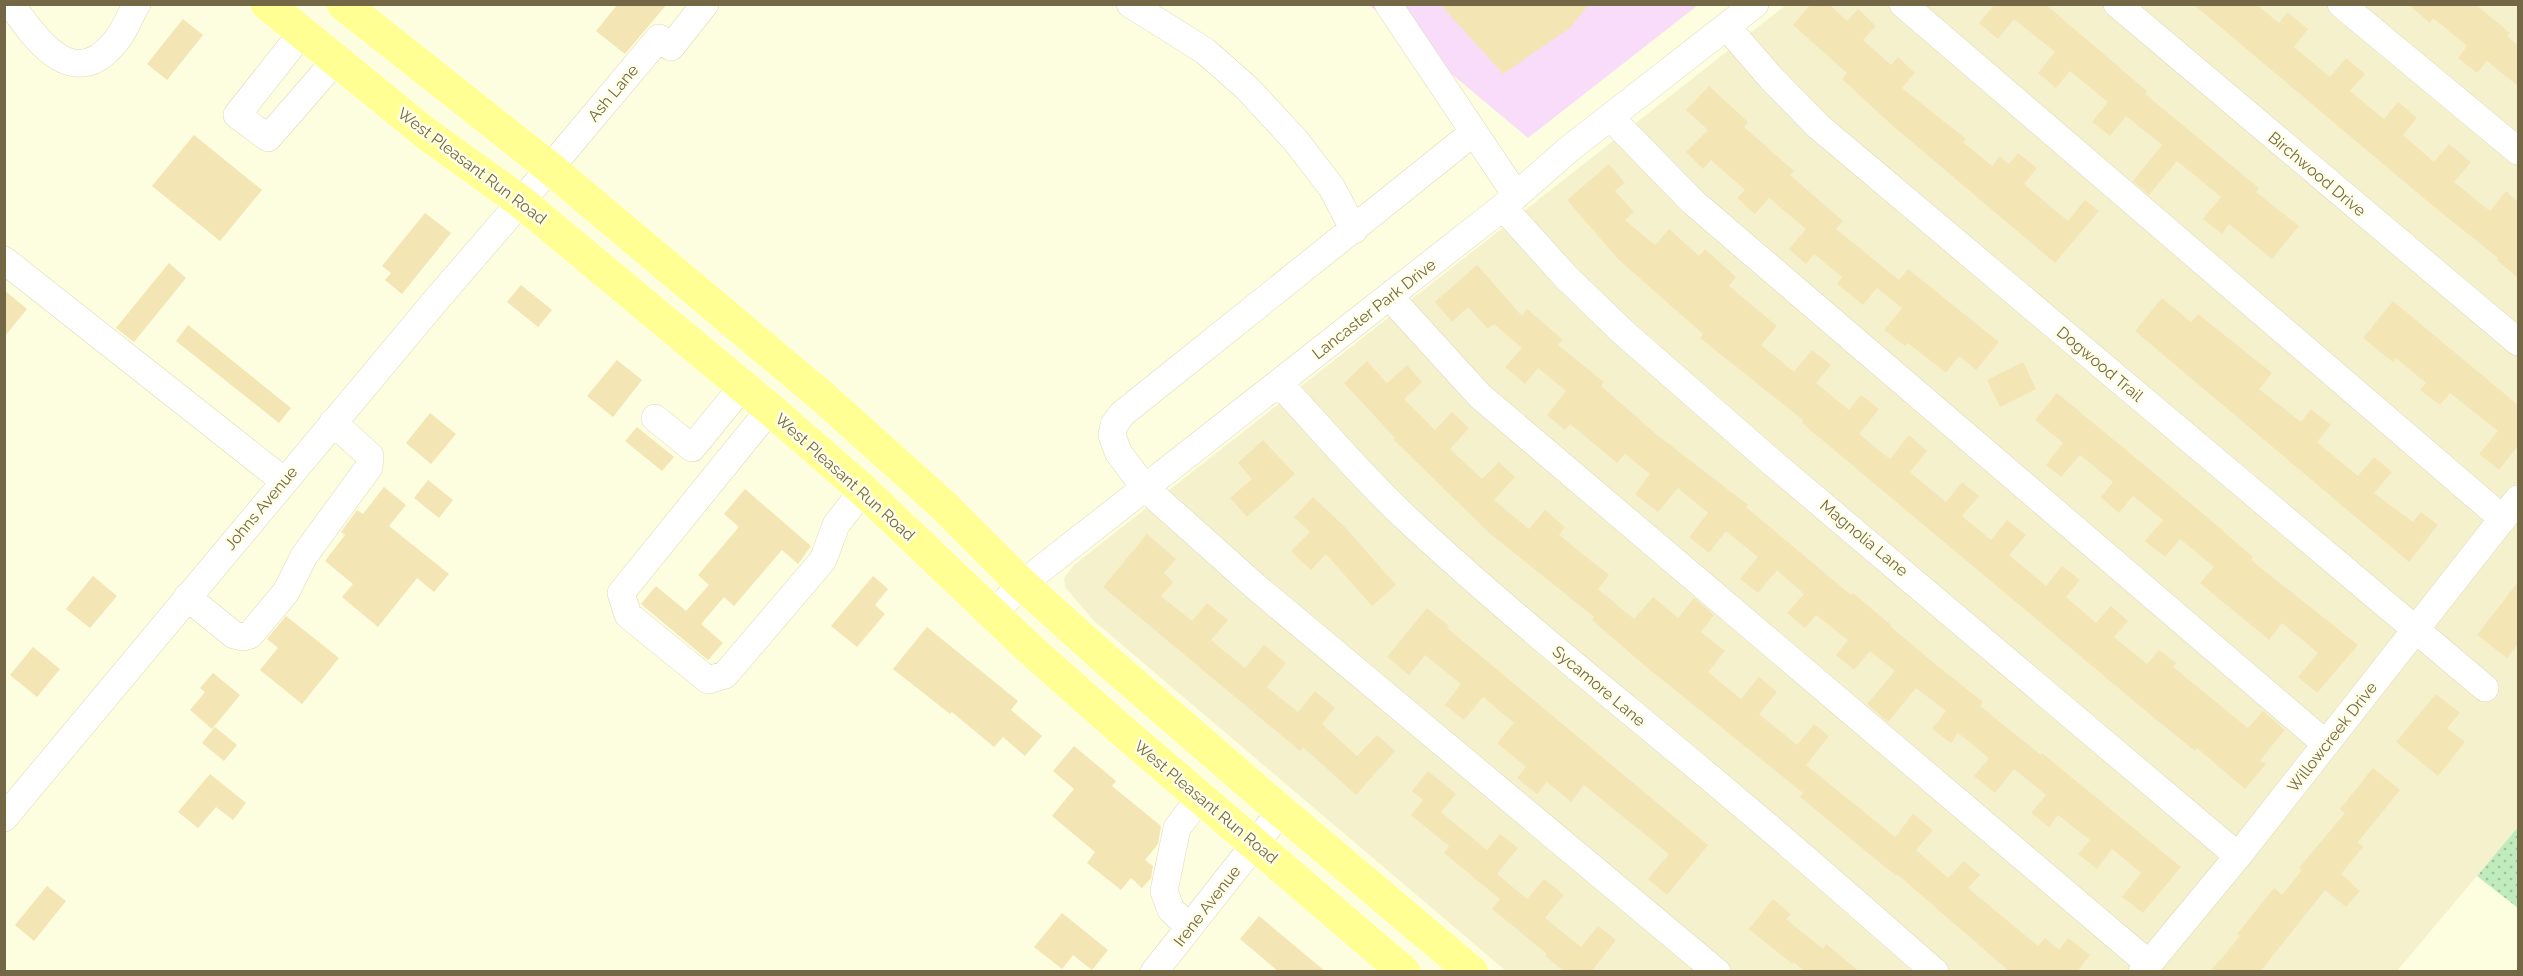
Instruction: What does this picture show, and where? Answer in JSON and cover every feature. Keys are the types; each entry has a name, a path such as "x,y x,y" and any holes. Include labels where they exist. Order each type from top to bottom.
{"main road":[{"path":"343,4 550,168 798,376 942,504 1022,584 1281,811 1472,972"},
{"name":"West Pleasant Run Road","path":"285,15 335,61 428,135 520,201 770,409 862,490 993,614 1118,727 1404,972"},
{"path":"428,135 460,96"},
{"path":"770,409 798,376"}],"street":[{"path":"11,4 31,33 57,56 72,64 78,64 98,59 112,45 120,35 136,4"},
{"name":"Ash Lane","path":"520,201 659,38 670,48 705,4"},
{"path":"1130,4 1205,51 1248,89 1296,141 1332,188 1354,230"},
{"name":"Magnolia Lane","path":"1388,4 1474,132 1510,201 1566,277 1624,333 1774,464 2238,856"},
{"name":"Lancaster Park Drive","path":"993,614 1022,584 1510,201 1569,149 1755,4"},
{"path":"1903,4 2511,509"},
{"name":"Birchwood Drive","path":"2117,4 2518,342"},
{"path":"2342,4 2518,151"},
{"path":"285,15 237,115 268,138 335,61"},
{"name":"Dogwood Trail","path":"1727,27 1771,78 1818,126 2485,688"},
{"path":"1611,117 1693,202 2326,744"},
{"path":"1474,132 1122,414 1114,425 1112,435 1118,452 1144,487 1256,587 1718,972"},
{"name":"Johns Avenue","path":"4,818 520,201"},
{"path":"4,260 284,481"},
{"path":"1389,296 1480,396 2146,968"},
{"name":"Sycamore Lane","path":"1279,383 1362,474 1443,552 1577,669 1740,802 1935,972"},
{"path":"655,418 692,448 742,387"},
{"path":"770,409 621,594 628,615 708,680 724,675 823,560 836,525 862,490"},
{"path":"187,597 234,635 243,637 250,635 286,592 304,556 369,468 370,456 333,422"},
{"name":"Willowcreek Drive","path":"2146,968 2238,856 2511,509"},
{"path":"1190,927 1171,910 1164,891 1177,828 1200,798"},
{"name":"Irene Avenue","path":"1155,972 1281,811"}],"shaded area":[{"path":"1369,5 1698,5 1528,138"},
{"path":"1786,5 2518,5 2518,827 2397,971 1506,971 1094,621 1065,587 1064,578 1074,565"}],"green space":[{"path":"2518,827 2518,908 2477,876"}],"building":[{"path":"618,4 667,4 625,54 596,31"},
{"path":"1440,4 1589,4 1570,28 1503,74"},
{"path":"1811,4 1829,4 1847,21 1858,9 1876,26 1863,40 1891,65 1898,57 1915,73 1902,88 1966,139 1963,142 1992,166 2000,156 2009,164 2018,153 2037,168 2024,184 2068,221 2085,200 2099,211 2055,263 1893,126 1842,79 1847,73 1793,25"},
{"path":"1995,4 2045,4 2147,91 2145,94 2259,188 2256,192 2299,226 2272,259 2229,224 2222,234 2203,219 2221,197 2177,161 2149,195 2133,181 2162,145 2126,116 2110,136 2092,122 2108,102 2070,71 2056,88 2038,73 2055,52 2014,19 1998,39 1979,23"},
{"path":"2193,4 2256,4 2279,23 2287,12 2308,29 2294,47 2330,77 2346,58 2365,74 2350,91 2384,119 2398,102 2417,118 2403,135 2434,162 2449,144 2471,162 2454,182 2490,211 2506,191 2518,202 2518,278 2497,260 2498,258"},
{"path":"2408,4 2475,4 2510,33 2507,36 2518,45 2518,86 2487,61 2477,73 2458,58 2467,46 2433,18 2430,23"},
{"path":"183,19 203,35 167,80 147,64"},
{"path":"1709,86 1748,122 1744,127 1794,171 1790,175 1843,221 1836,229 1899,280 1908,269 1999,342 1976,370 1959,356 1946,373 1908,343 1905,346 1884,330 1902,308 1877,288 1863,305 1837,284 1842,277 1814,254 1806,264 1789,249 1806,229 1769,198 1755,214 1737,198 1745,190 1711,160 1703,169 1686,152 1708,130 1686,110"},
{"path":"194,135 262,190 220,241 152,186"},
{"path":"1609,164 1625,183 1615,191 1634,212 1625,220 1655,245 1669,229 1699,256 1705,249 1736,277 1729,286 1777,326 1761,345 1794,372 1812,350 1831,365 1816,383 1849,410 1861,395 1879,409 1859,434 1890,459 1909,435 1927,451 1910,472 1946,502 1962,482 1979,496 1962,516 1991,540 2007,520 2026,535 2009,555 2046,586 2062,566 2080,580 2066,597 2096,623 2111,606 2128,621 2114,637 2147,664 2159,650 2176,663 2173,667 2248,728 2263,711 2285,730 2260,760 2266,764 2245,789 2197,748 2195,751 2153,717 1802,423 1803,420 1700,338 1703,334 1618,259 1567,200"},
{"path":"425,213 451,233 402,294 385,280 391,273 382,266"},
{"path":"169,263 186,278 134,342 116,328"},
{"path":"1477,265 1522,316 1527,309 1563,340 1558,345 1604,382 1601,386 1656,434 1748,505 1746,507 1983,702 1980,706 2041,755 2042,753 2181,867 2143,913 2122,897 2141,873 2112,849 2097,869 2078,854 2090,840 2058,815 2049,827 2031,813 2046,795 2014,769 1995,793 1974,776 1989,758 1958,733 1951,743 1932,729 1946,711 1916,688 1888,722 1867,704 1895,671 1870,651 1854,670 1836,655 1848,640 1816,615 1805,628 1787,613 1804,594 1777,570 1758,593 1740,579 1758,557 1726,531 1709,553 1689,537 1708,513 1678,488 1658,512 1635,494 1650,474 1625,454 1617,463 1570,424 1565,430 1547,415 1566,391 1538,368 1525,384 1505,367 1522,348 1494,324 1488,329 1468,307 1452,322 1435,302"},
{"path":"521,285 552,310 538,327 507,302"},
{"path":"4,290 27,309 4,337"},
{"path":"2162,298 2191,322 2198,314 2272,373 2259,389 2301,422 2311,409 2331,425 2317,442 2358,476 2374,457 2392,472 2374,493 2413,522 2421,512 2438,525 2409,562 2135,331"},
{"path":"2393,301 2518,405 2518,446 2499,470 2479,454 2498,431 2450,393 2440,405 2420,390 2426,383 2396,358 2393,362 2363,338"},
{"path":"188,325 291,408 279,423 176,341"},
{"path":"617,360 642,380 613,417 587,396"},
{"path":"1367,361 1387,383 1407,365 1422,382 1404,399 1435,430 1452,412 1469,428 1450,449 1482,479 1499,462 1515,477 1494,500 1529,529 1545,510 1565,527 1559,535 1609,575 1598,589 1634,619 1653,597 1678,618 1694,598 1714,615 1701,632 1725,651 1708,672 1741,699 1759,677 1777,692 1759,714 1797,745 1814,724 1829,736 1806,765 1895,837 1913,814 1933,830 1916,850 1948,878 1964,861 1980,875 1968,888 2038,946 2045,938 2059,950 2068,938 2090,955 2077,972 2010,972 1897,874 1896,876 1800,797 1803,793 1644,665 1592,620 1594,617 1488,532 1394,440 1395,438 1344,383"},
{"path":"2023,362 2036,389 2000,407 1987,380"},
{"path":"2057,393 2201,512 2253,557 2251,560 2358,645 2317,693 2298,677 2318,653 2282,623 2269,640 2200,583 2214,567 2180,539 2165,557 2145,541 2163,520 2133,496 2119,513 2101,497 2113,482 2080,455 2061,477 2046,465 2063,443 2035,420"},
{"path":"430,413 456,434 431,464 406,443"},
{"path":"637,427 674,457 662,471 625,441"},
{"path":"1263,440 1295,474 1247,517 1230,498 1252,479 1238,463"},
{"path":"428,480 453,500 439,518 414,498"},
{"path":"384,487 406,505 389,526 449,574 434,592 417,578 378,627 342,597 353,584 325,561 345,535 341,532 357,510 363,514"},
{"path":"745,489 811,546 798,564 782,550 734,606 724,597 701,624 723,643 708,660 641,604 656,586 686,611 709,585 698,575 739,527 724,514"},
{"path":"1313,497 1345,527 1396,585 1372,606 1326,554 1311,570 1291,551 1310,532 1294,517"},
{"path":"1147,534 1176,559 1164,573 1173,582 1161,596 1192,621 1207,603 1228,620 1211,640 1245,668 1264,645 1286,663 1267,687 1298,712 1315,691 1335,708 1322,724 1357,756 1377,735 1395,751 1356,795 1303,747 1300,751 1103,587"},
{"path":"93,576 117,596 90,628 66,609"},
{"path":"873,576 888,589 875,605 885,614 857,647 831,626"},
{"path":"2518,582 2518,644 2507,658 2477,635"},
{"path":"1427,608 1449,626 1447,628 1708,845 1667,895 1648,879 1669,854 1584,785 1571,802 1547,782 1537,794 1517,778 1526,767 1497,743 1514,723 1483,697 1464,720 1445,705 1461,684 1425,655 1409,675 1387,657"},
{"path":"286,616 339,658 302,704 260,670 278,648 267,639"},
{"path":"927,627 1018,701 1011,710 1042,736 1025,756 1003,737 994,747 952,712 950,714 893,669"},
{"path":"33,647 60,669 37,697 10,675"},
{"path":"213,673 240,695 212,729 190,710 205,692 200,688"},
{"path":"2436,694 2460,713 2447,728 2465,742 2438,776 2396,742"},
{"path":"215,727 237,745 224,761 202,743"},
{"path":"1074,746 1116,781 1112,786 1161,826 1158,844 1145,860 1153,866 1151,878 1142,888 1131,878 1121,890 1087,863 1095,852 1052,816 1074,789 1053,771"},
{"path":"2373,768 2400,790 2358,842 2363,847 2341,874 2360,891 2346,907 2325,890 2260,972 2210,972 2240,936 2237,934 2274,888 2282,895 2302,870 2299,868 2345,813 2340,809"},
{"path":"1428,771 1456,794 1441,812 1487,850 1500,834 1518,848 1497,874 1527,899 1544,879 1564,895 1545,918 1581,947 1598,926 1616,940 1591,972 1565,972 1545,956 1547,954 1492,909 1500,899 1444,853 1449,846 1411,815 1423,800 1412,791"},
{"path":"210,774 246,803 233,820 216,807 198,828 178,812"},
{"path":"47,886 66,901 34,941 15,925"},
{"path":"1773,899 1791,914 1786,919 1823,949 1826,944 1860,972 1805,972 1749,929"},
{"path":"1062,913 1108,950 1092,970 1073,955 1062,969 1034,947"},
{"path":"1259,916 1326,972 1279,972 1240,939"}]}
